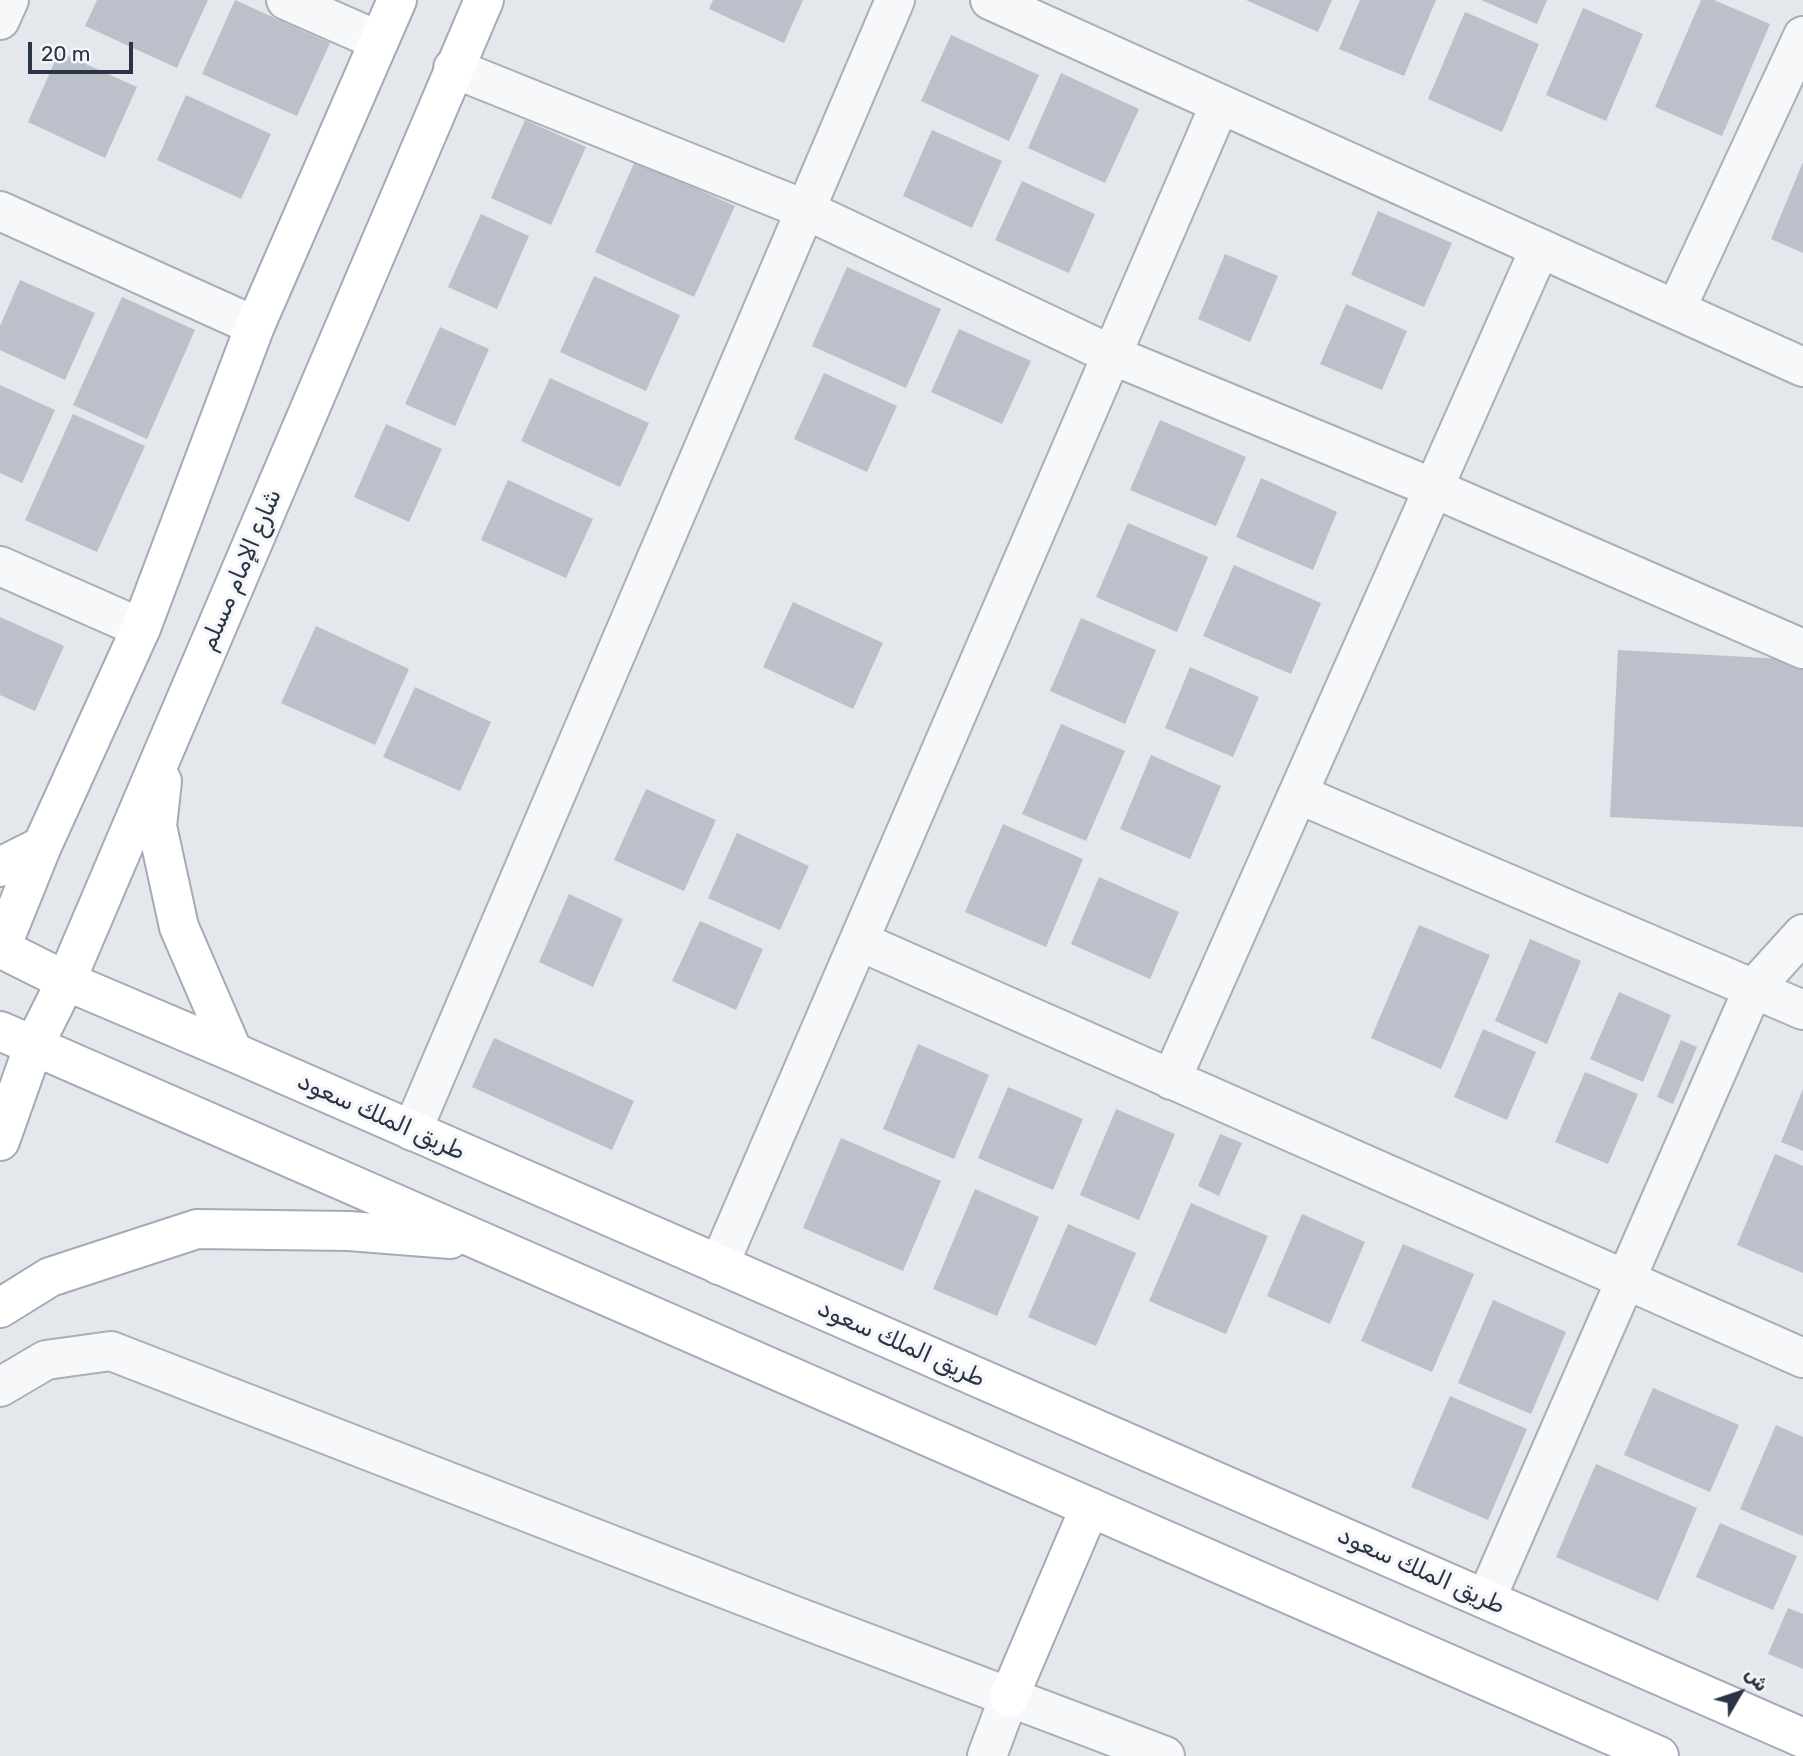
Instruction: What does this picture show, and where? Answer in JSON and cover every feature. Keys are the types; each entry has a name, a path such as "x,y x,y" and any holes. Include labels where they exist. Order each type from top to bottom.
{"main road":[{"path":"0,949 141,628 255,326 397,0"},
{"name":"شارع الإمام مسلم","path":"0,1141 17,1038 66,981 484,0"},
{"path":"165,749 157,826 179,927 233,1052"},
{"path":"0,867 43,846"},
{"name":"طريق الملك سعود","path":"0,949 66,981 1803,1738"},
{"path":"17,1038 1659,1756"},
{"path":"0,1308 50,1277 197,1229 349,1231 480,1241"},
{"path":"1009,1697 1090,1507"}],"street":[{"path":"0,20 9,0"},
{"path":"286,0 380,41"},
{"path":"412,1130 895,0"},
{"path":"990,0 1803,367"},
{"path":"1676,309 1803,36"},
{"path":"453,68 806,210 1112,355 1433,488 1803,649"},
{"path":"719,1265 1220,104"},
{"path":"0,211 255,326"},
{"path":"1171,1080 1540,248"},
{"path":"0,566 141,628"},
{"path":"1298,794 1803,1010"},
{"path":"1486,1599 1753,989 1803,934"},
{"path":"859,941 1803,1358"},
{"path":"0,1387 46,1360 111,1350 1165,1756"},
{"path":"987,1756 1009,1697"}],"building":[{"path":"97,0 208,0 177,68 85,26"},
{"path":"235,0 330,43 297,116 202,74"},
{"path":"713,0 803,0 784,43 709,9"},
{"path":"1246,0 1332,0 1318,32"},
{"path":"1360,0 1436,0 1404,76 1339,49"},
{"path":"1481,0 1547,0 1537,24"},
{"path":"1701,0 1714,0 1770,24 1722,136 1655,107"},
{"path":"1583,8 1643,34 1606,121 1546,95"},
{"path":"1465,12 1539,44 1502,132 1428,99"},
{"path":"951,35 1039,75 1009,141 921,101"},
{"path":"59,52 137,87 105,158 28,122"},
{"path":"1061,73 1139,109 1105,183 1028,148"},
{"path":"186,95 271,134 241,199 157,160"},
{"path":"525,120 586,147 551,225 491,198"},
{"path":"932,130 1002,161 972,228 903,196"},
{"path":"635,161 735,206 694,297 595,252"},
{"path":"1803,162 1803,253 1771,239"},
{"path":"1022,181 1095,214 1069,273 995,240"},
{"path":"1378,211 1452,243 1424,307 1351,275"},
{"path":"481,214 529,236 497,309 448,287"},
{"path":"1225,254 1278,276 1250,342 1198,319"},
{"path":"847,267 941,309 906,388 812,346"},
{"path":"594,276 680,315 646,391 560,352"},
{"path":"20,280 95,313 65,380 0,350 0,326"},
{"path":"122,297 195,330 147,439 73,405"},
{"path":"1346,304 1407,331 1382,390 1320,364"},
{"path":"440,327 489,349 455,426 405,404"},
{"path":"959,329 1031,361 1002,424 931,392"},
{"path":"824,373 897,406 867,472 794,439"},
{"path":"550,378 649,423 620,487 521,441"},
{"path":"0,385 55,410 22,483 0,473"},
{"path":"73,414 145,446 97,552 25,520"},
{"path":"1160,420 1246,457 1216,526 1130,490"},
{"path":"386,424 442,449 409,522 354,497"},
{"path":"1261,478 1337,512 1313,570 1236,537"},
{"path":"508,480 593,519 566,578 481,540"},
{"path":"1128,523 1208,557 1177,632 1096,597"},
{"path":"1234,565 1321,603 1291,674 1203,636"},
{"path":"793,602 883,643 853,709 763,667"},
{"path":"0,617 64,646 35,711 0,695"},
{"path":"1081,618 1156,650 1125,724 1050,691"},
{"path":"316,626 409,669 375,745 281,703"},
{"path":"1618,650 1803,660 1803,827 1610,817"},
{"path":"1190,667 1259,697 1233,757 1165,728"},
{"path":"415,687 491,722 460,791 383,757"},
{"path":"1061,724 1125,751 1086,841 1022,814"},
{"path":"1151,755 1221,786 1190,859 1120,829"},
{"path":"646,789 716,820 684,891 614,860"},
{"path":"1003,824 1083,859 1046,947 965,912"},
{"path":"737,833 809,866 780,930 708,898"},
{"path":"1099,877 1179,912 1150,979 1071,944"},
{"path":"569,894 623,919 593,987 539,962"},
{"path":"700,921 763,949 736,1010 672,981"},
{"path":"1419,925 1490,955 1441,1069 1371,1038"},
{"path":"1530,939 1581,961 1547,1044 1495,1021"},
{"path":"1619,992 1671,1015 1643,1082 1590,1059"},
{"path":"1483,1029 1536,1052 1507,1120 1454,1097"},
{"path":"494,1038 634,1101 612,1150 472,1087"},
{"path":"1681,1040 1697,1047 1673,1104 1657,1097"},
{"path":"918,1044 989,1075 954,1159 883,1129"},
{"path":"1585,1072 1638,1094 1608,1164 1555,1142"},
{"path":"1008,1087 1083,1119 1053,1190 978,1158"},
{"path":"1803,1089 1803,1151 1781,1142"},
{"path":"1116,1109 1175,1134 1139,1220 1080,1195"},
{"path":"1220,1134 1242,1143 1219,1196 1198,1186"},
{"path":"841,1138 941,1181 903,1271 803,1228"},
{"path":"1775,1154 1803,1166 1803,1273 1737,1245"},
{"path":"975,1189 1039,1217 997,1316 933,1289"},
{"path":"1191,1203 1268,1236 1226,1334 1149,1301"},
{"path":"1302,1214 1365,1242 1330,1324 1267,1296"},
{"path":"1068,1224 1136,1253 1096,1346 1028,1317"},
{"path":"1403,1244 1474,1274 1432,1372 1361,1341"},
{"path":"1493,1300 1566,1332 1531,1414 1458,1383"},
{"path":"1653,1388 1739,1425 1710,1492 1624,1455"},
{"path":"1450,1396 1527,1429 1488,1520 1411,1487"},
{"path":"1776,1425 1803,1437 1803,1536 1740,1509"},
{"path":"1596,1464 1697,1508 1658,1601 1556,1557"},
{"path":"1720,1523 1797,1556 1773,1610 1696,1577"},
{"path":"1788,1608 1803,1614 1803,1669 1768,1654"}]}
